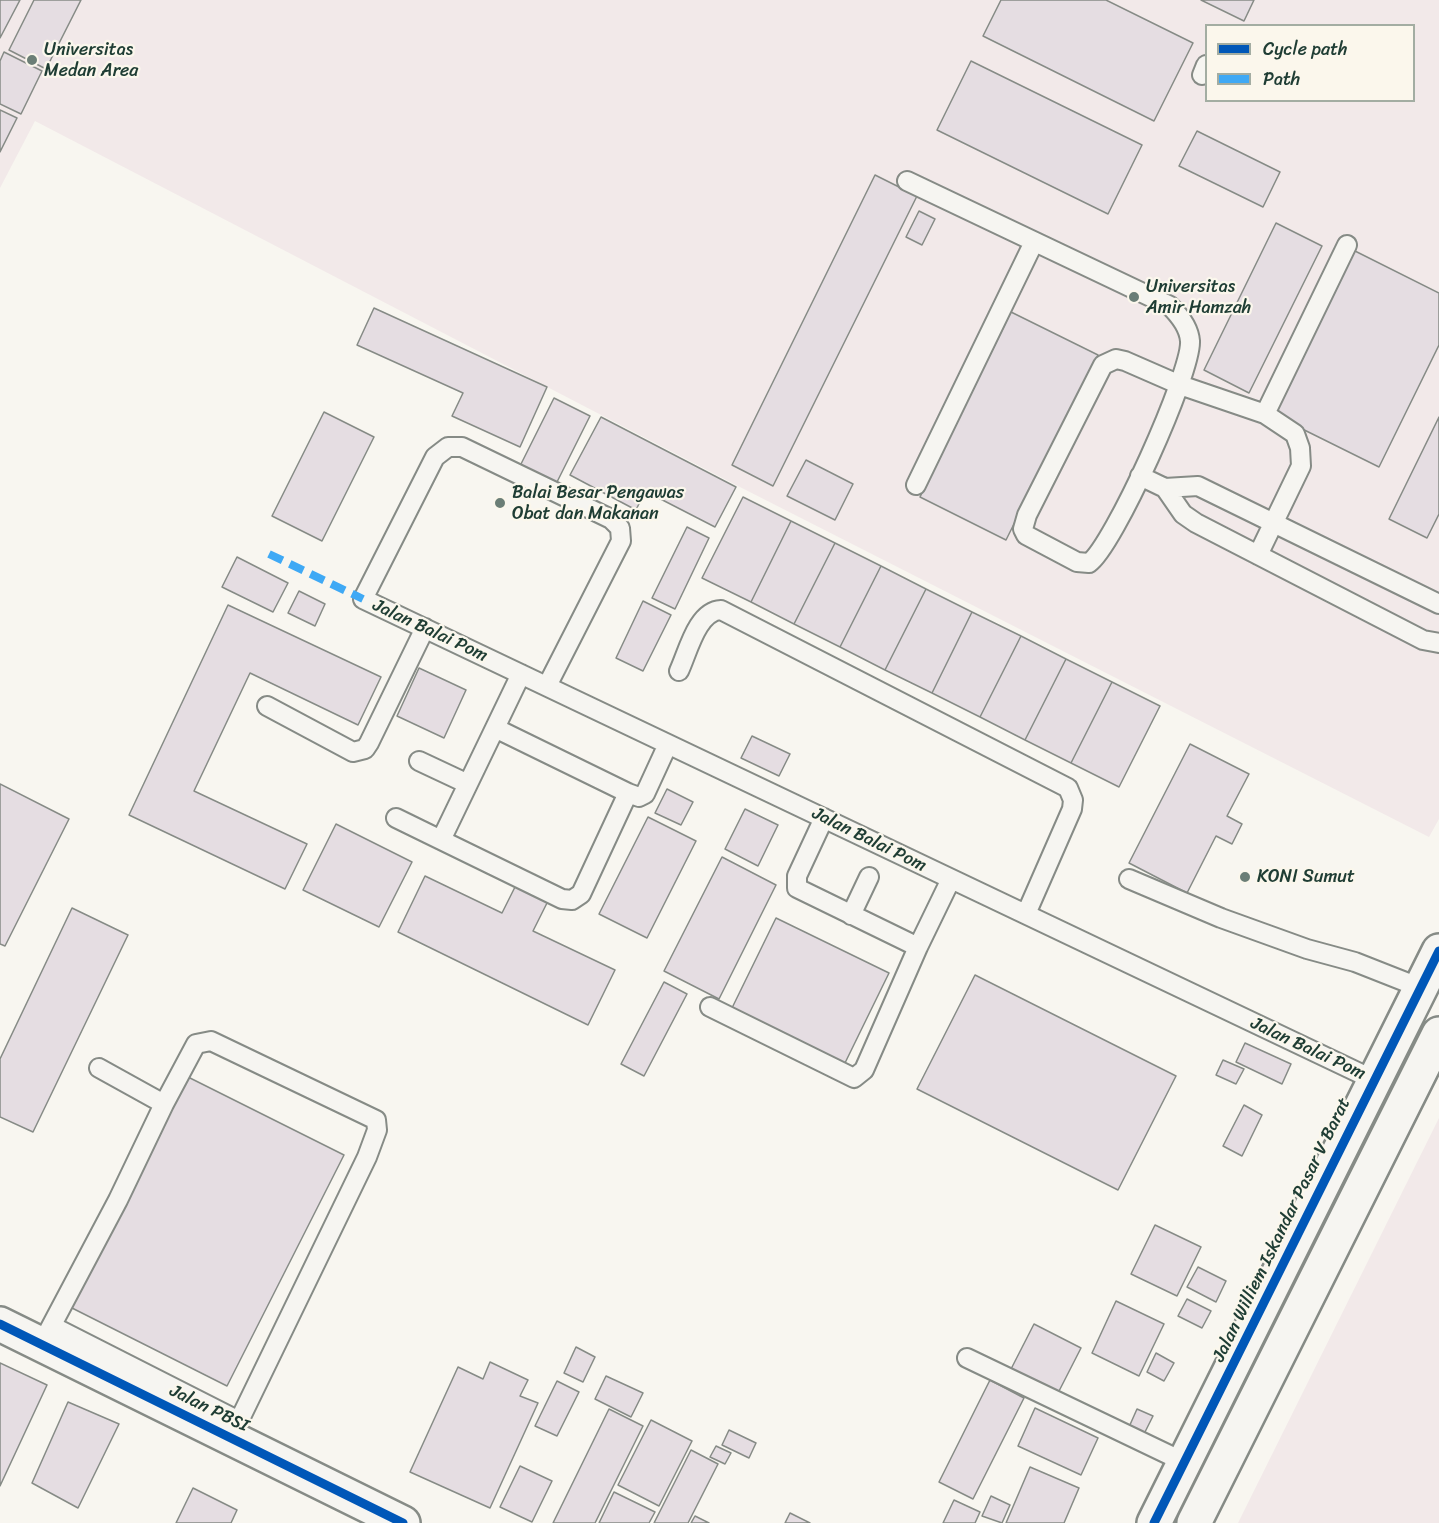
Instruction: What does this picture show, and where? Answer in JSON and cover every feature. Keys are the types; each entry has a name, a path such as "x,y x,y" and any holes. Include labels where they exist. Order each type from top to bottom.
{"street":[{"name":"Jalan Williem Iskandar Pasar V Barat","path":"1154,1523 1439,951"},
{"path":"1194,1523 1439,1034"},
{"path":"1374,1080 1408,1096"},
{"name":"Jalan PBSI","path":"0,1324 47,1335 404,1523"},
{"path":"1208,1414 1241,1430"}],"lane":[{"path":"907,182 1170,306 1186,328 1190,341 1180,385 1140,476 1100,554 1089,564 1077,562 1026,535 1023,529 1027,515 1103,365 1116,359 1180,385 1265,414 1295,434 1301,454 1301,466 1257,555"},
{"path":"916,485 1034,242"},
{"path":"1265,414 1347,245"},
{"name":"Jalan Balai Pom","path":"547,686 621,541 620,528 611,519 462,447 448,447 435,457 363,599 1374,1080"},
{"path":"1140,476 1165,488 1184,514 1257,555 1423,640 1439,644"},
{"path":"1165,488 1198,486 1439,604"},
{"path":"680,671 702,619 713,610 721,610 1068,788 1072,794 1072,809 1026,914"},
{"path":"267,706 353,752 359,751 369,742 424,628"},
{"path":"441,840 521,674"},
{"path":"495,728 639,797 645,794 668,744"},
{"path":"419,761 468,784"},
{"path":"396,818 562,899 572,900 581,894 628,793"},
{"path":"824,818 797,876 795,884 800,891 918,947"},
{"path":"851,915 869,877"},
{"path":"711,1007 854,1078 864,1070 918,947 951,879"},
{"path":"1129,879 1221,918 1307,949 1355,962 1421,988"},
{"path":"211,1041 351,1106 376,1120 378,1126 367,1157 239,1421 47,1335 118,1200 164,1104 196,1044 211,1041"},
{"path":"99,1068 164,1104"},
{"path":"967,1358 1184,1462"}],"shaded area":[{"path":"0,0 1439,0 1439,819 1429,837 736,485 35,121 0,188"},
{"path":"1439,1118 1439,1523 1238,1523"}],"building":[{"path":"0,0 20,0 0,38"},
{"path":"34,0 81,0 46,69 9,50"},
{"path":"1001,0 1106,0 1193,43 1154,121 983,36"},
{"path":"1201,0 1254,0 1244,21"},
{"path":"4,52 42,71 21,114 0,104 0,61"},
{"path":"971,61 1142,145 1108,214 937,130"},
{"path":"0,110 17,118 0,152"},
{"path":"1197,131 1280,172 1263,207 1179,166"},
{"path":"875,175 917,196 773,486 732,465"},
{"path":"919,211 935,219 922,245 906,237"},
{"path":"1276,223 1322,246 1249,393 1204,370"},
{"path":"1349,248 1439,293 1439,345 1379,467 1268,412"},
{"path":"374,308 547,387 520,447 452,416 463,393 357,345"},
{"path":"1011,312 1098,355 1006,540 920,497"},
{"path":"554,398 590,416 554,488 518,470"},
{"path":"324,412 374,437 322,541 272,516"},
{"path":"601,417 736,487 715,527 645,491 636,510 570,475"},
{"path":"1439,417 1439,514 1427,538 1389,519"},
{"path":"806,460 853,484 835,520 787,496"},
{"path":"743,497 791,521 751,602 702,578"},
{"path":"791,521 835,543 794,624 751,602"},
{"path":"687,527 709,538 675,609 652,598"},
{"path":"835,543 881,566 840,647 794,624"},
{"path":"237,557 288,583 273,612 222,587"},
{"path":"881,566 926,589 885,670 840,647"},
{"path":"926,589 972,612 932,693 885,670"},
{"path":"299,591 325,604 315,626 288,613"},
{"path":"643,601 671,615 643,671 616,658"},
{"path":"228,605 381,677 358,725 250,673 194,791 307,844 285,889 129,815"},
{"path":"972,612 1021,636 980,717 932,693"},
{"path":"1021,636 1066,659 1025,740 980,717"},
{"path":"1066,659 1112,682 1071,763 1025,740"},
{"path":"419,668 466,690 444,738 397,716"},
{"path":"1112,682 1160,706 1119,787 1071,763"},
{"path":"752,736 790,754 779,776 741,758"},
{"path":"1190,744 1249,774 1227,816 1242,824 1232,844 1216,836 1187,893 1129,863"},
{"path":"0,784 69,819 5,946 0,944"},
{"path":"667,789 693,802 681,825 655,813"},
{"path":"745,809 778,825 758,866 725,849"},
{"path":"648,817 696,841 647,938 599,914"},
{"path":"336,824 412,862 379,927 303,890"},
{"path":"722,857 776,885 719,999 664,971"},
{"path":"425,876 502,913 516,885 548,901 533,931 615,970 588,1025 398,932"},
{"path":"72,908 128,935 33,1132 0,1117 0,1059"},
{"path":"776,918 889,973 844,1065 731,1010"},
{"path":"975,975 1176,1076 1118,1190 917,1089"},
{"path":"664,982 687,994 644,1076 621,1064"},
{"path":"1245,1043 1291,1064 1282,1084 1236,1062"},
{"path":"1223,1060 1244,1069 1236,1084 1216,1075"},
{"path":"186,1076 344,1155 227,1386 70,1307"},
{"path":"1244,1105 1262,1115 1242,1156 1223,1146"},
{"path":"1155,1225 1201,1247 1177,1296 1131,1274"},
{"path":"1198,1267 1226,1281 1216,1302 1187,1287"},
{"path":"1187,1299 1211,1311 1202,1328 1178,1316"},
{"path":"1116,1301 1164,1324 1139,1376 1092,1353"},
{"path":"1034,1324 1081,1348 1057,1395 1010,1371"},
{"path":"576,1347 595,1357 583,1382 564,1373"},
{"path":"1156,1353 1174,1363 1164,1381 1147,1372"},
{"path":"490,1362 528,1380 520,1396 538,1403 490,1508 410,1472 458,1367 483,1379"},
{"path":"0,1363 47,1385 0,1486"},
{"path":"606,1376 643,1393 631,1417 595,1399"},
{"path":"990,1380 1024,1398 973,1499 939,1482"},
{"path":"557,1381 579,1392 557,1436 535,1426"},
{"path":"68,1402 119,1424 78,1508 32,1483"},
{"path":"1035,1408 1098,1438 1081,1475 1018,1446"},
{"path":"609,1409 643,1426 595,1523 553,1523"},
{"path":"1137,1409 1153,1416 1144,1434 1129,1427"},
{"path":"651,1420 692,1441 659,1506 618,1485"},
{"path":"729,1430 756,1443 749,1458 722,1445"},
{"path":"716,1446 731,1453 725,1464 710,1457"},
{"path":"691,1450 718,1464 688,1523 654,1523"},
{"path":"520,1466 552,1481 532,1522 500,1507"},
{"path":"1030,1467 1079,1488 1064,1523 1006,1523"},
{"path":"193,1488 237,1510 231,1523 176,1523"},
{"path":"614,1492 655,1512 649,1523 599,1523"},
{"path":"991,1496 1010,1505 1002,1523 982,1516"},
{"path":"954,1500 980,1512 975,1523 943,1523"},
{"path":"790,1513 810,1523 785,1523"},
{"path":"695,1516 709,1523 691,1523"}],"marked path":[{"path":"269,554 363,599"}],"cycle path":[{"path":"1154,1523 1439,951"},
{"path":"0,1324 403,1523"}],"place":[{"name":"Universitas Medan Area","path":"32,60"},
{"name":"Universitas Amir Hamzah","path":"1134,297"},
{"name":"Balai Besar Pengawas Obat dan Makanan","path":"500,503"},
{"name":"KONI Sumut","path":"1245,877"}]}
